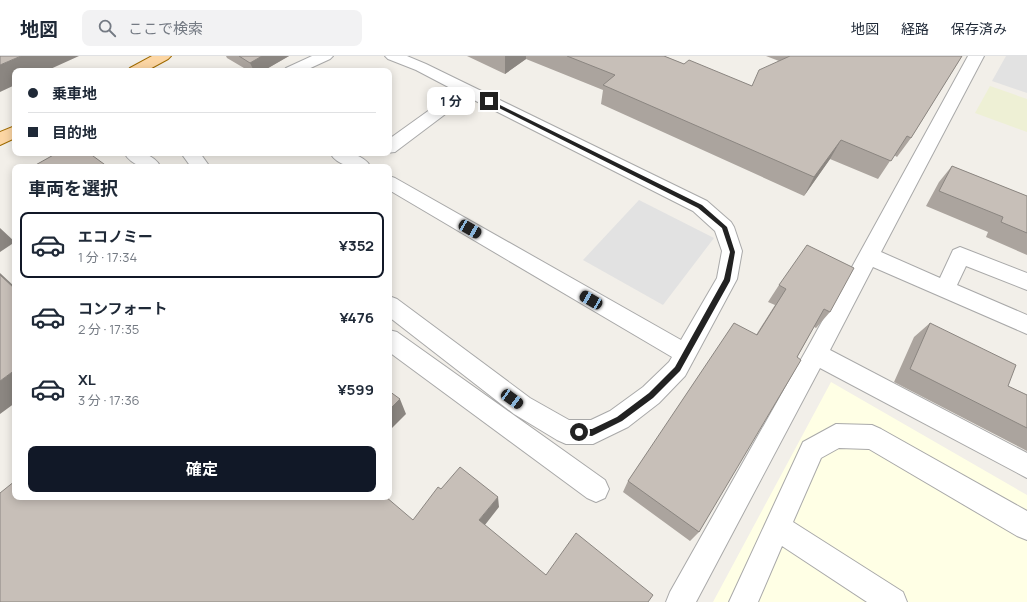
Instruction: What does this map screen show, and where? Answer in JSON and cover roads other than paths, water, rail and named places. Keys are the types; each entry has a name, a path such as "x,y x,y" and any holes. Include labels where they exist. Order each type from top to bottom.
{"main road":[{"path":"140,68 163,56"},
{"path":"0,139 12,133"}],"street":[{"path":"298,68 325,56"},
{"path":"392,307 522,406 566,432 592,432 619,419 651,395 678,369 728,279 732,252 724,227 700,206 421,67 393,56"},
{"path":"680,602 816,354 976,56"},
{"path":"392,146 467,90"},
{"path":"137,156 148,164"},
{"path":"192,156 199,164"},
{"path":"344,156 358,164"},
{"path":"367,164 378,156"},
{"path":"392,184 686,354"},
{"path":"945,289 960,255 1027,282"},
{"path":"869,256 1027,325"},
{"path":"392,341 596,489"},
{"path":"816,354 1027,466"},
{"path":"751,599 777,527 812,450 836,436 872,437 1027,526"},
{"path":"777,527 893,602"}]}
